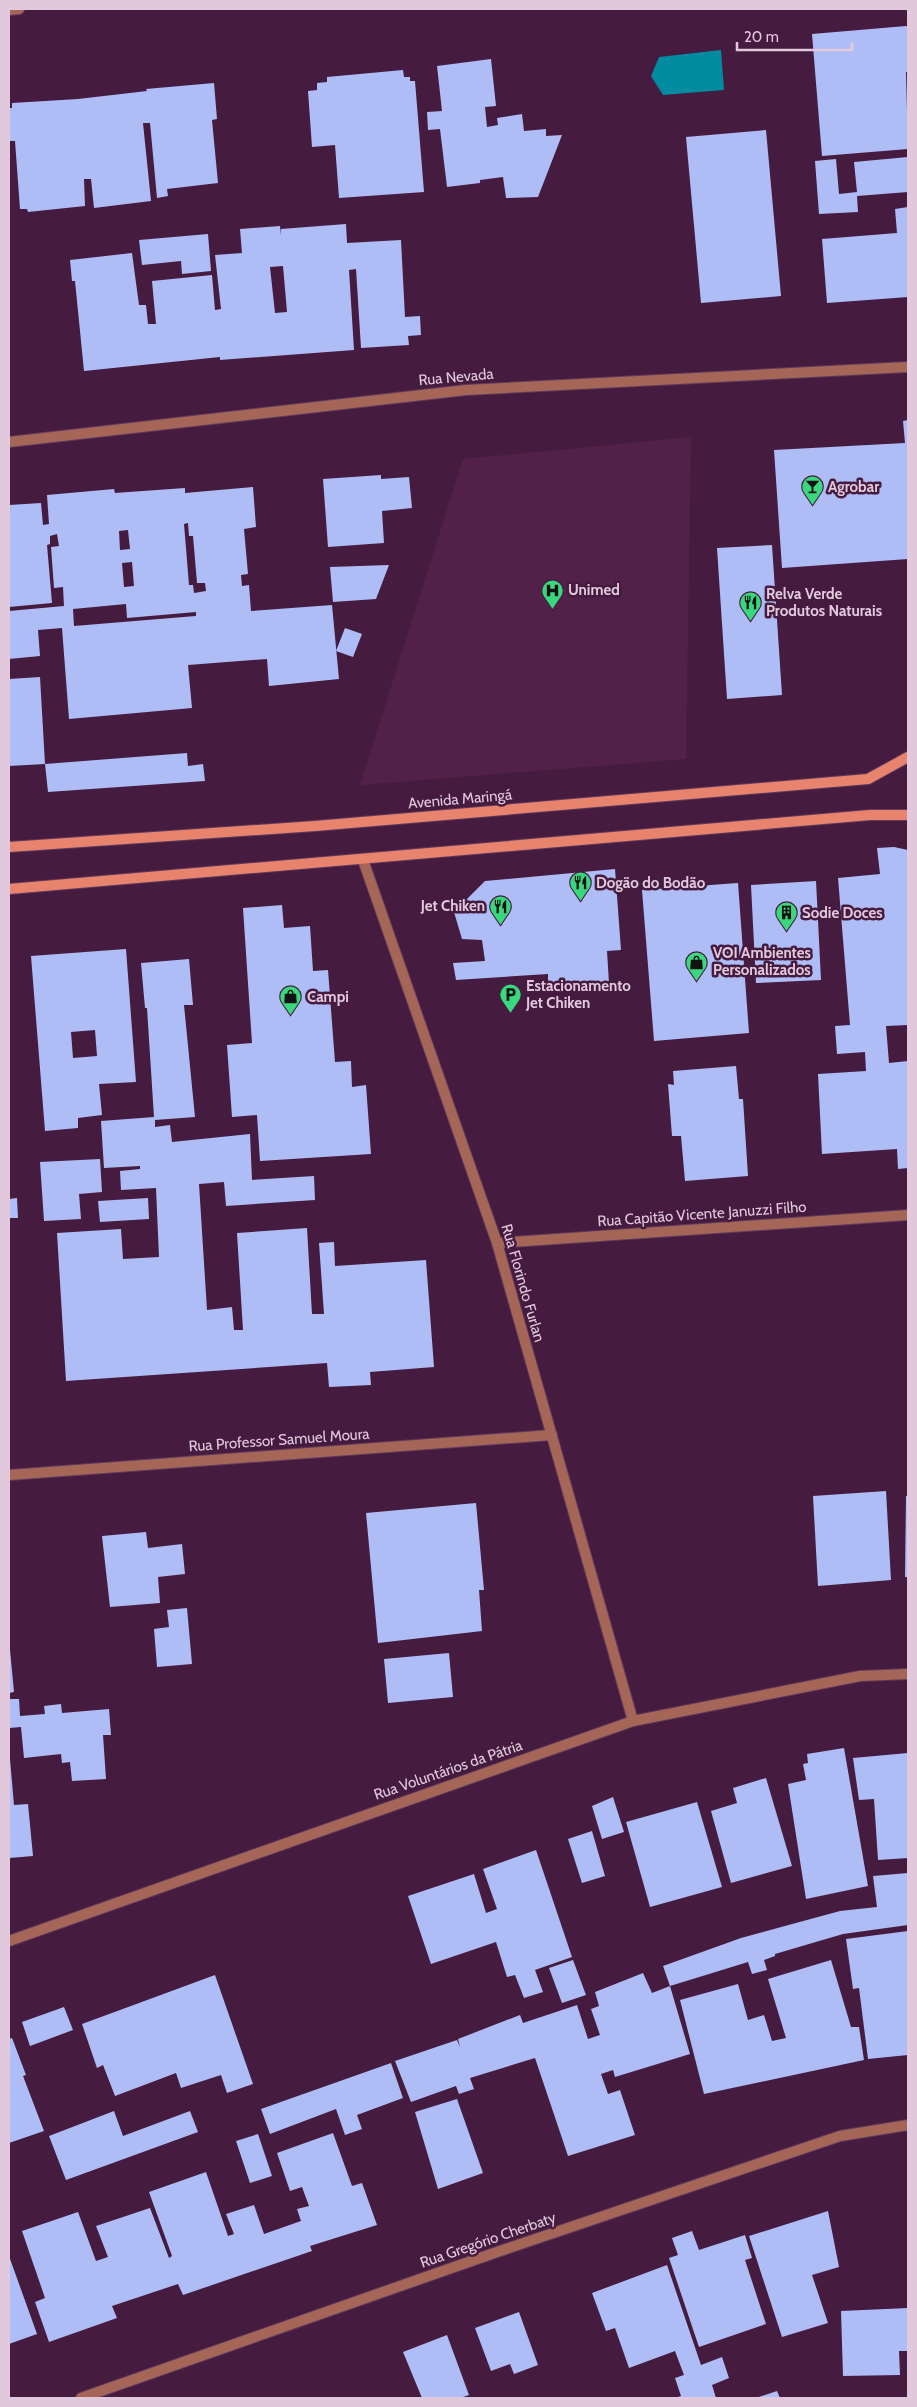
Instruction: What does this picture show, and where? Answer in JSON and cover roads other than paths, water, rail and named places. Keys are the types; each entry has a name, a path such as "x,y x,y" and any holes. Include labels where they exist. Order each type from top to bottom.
{"main road":[{"name":"Avenida Maringá","path":"9,847 315,826 868,779 908,757"},
{"path":"9,889 870,816 908,815"}],"street":[{"path":"9,10 19,9"},
{"name":"Rua Nevada","path":"9,442 466,390 908,366"},
{"name":"Rua Florindo Furlan","path":"363,860 497,1243 633,1721"},
{"name":"Rua Capitão Vicente Januzzi Filho","path":"497,1243 908,1215"},
{"name":"Rua Professor Samuel Moura","path":"9,1475 552,1435"},
{"name":"Rua Voluntários da Pátria","path":"9,1941 633,1721 860,1676 908,1674"},
{"name":"Rua Gregório Cherbaty","path":"82,2398 500,2251 840,2136 908,2125"}],"water":[{"path":"721,50 724,90 663,95 651,76 659,57"}],"place":[{"name":"Agrobar","path":"812,506"},
{"name":"Unimed","path":"552,609"},
{"name":"Relva Verde Produtos Naturais","path":"750,622"},
{"name":"Dogão do Bodão","path":"580,902"},
{"name":"Jet Chiken","path":"501,925"},
{"name":"Sodie Doces","path":"786,932"},
{"name":"VOI Ambientes Personalizados","path":"697,981"},
{"name":"Estacionamento Jet Chiken","path":"510,1014"},
{"name":"Campi","path":"291,1016"}]}
